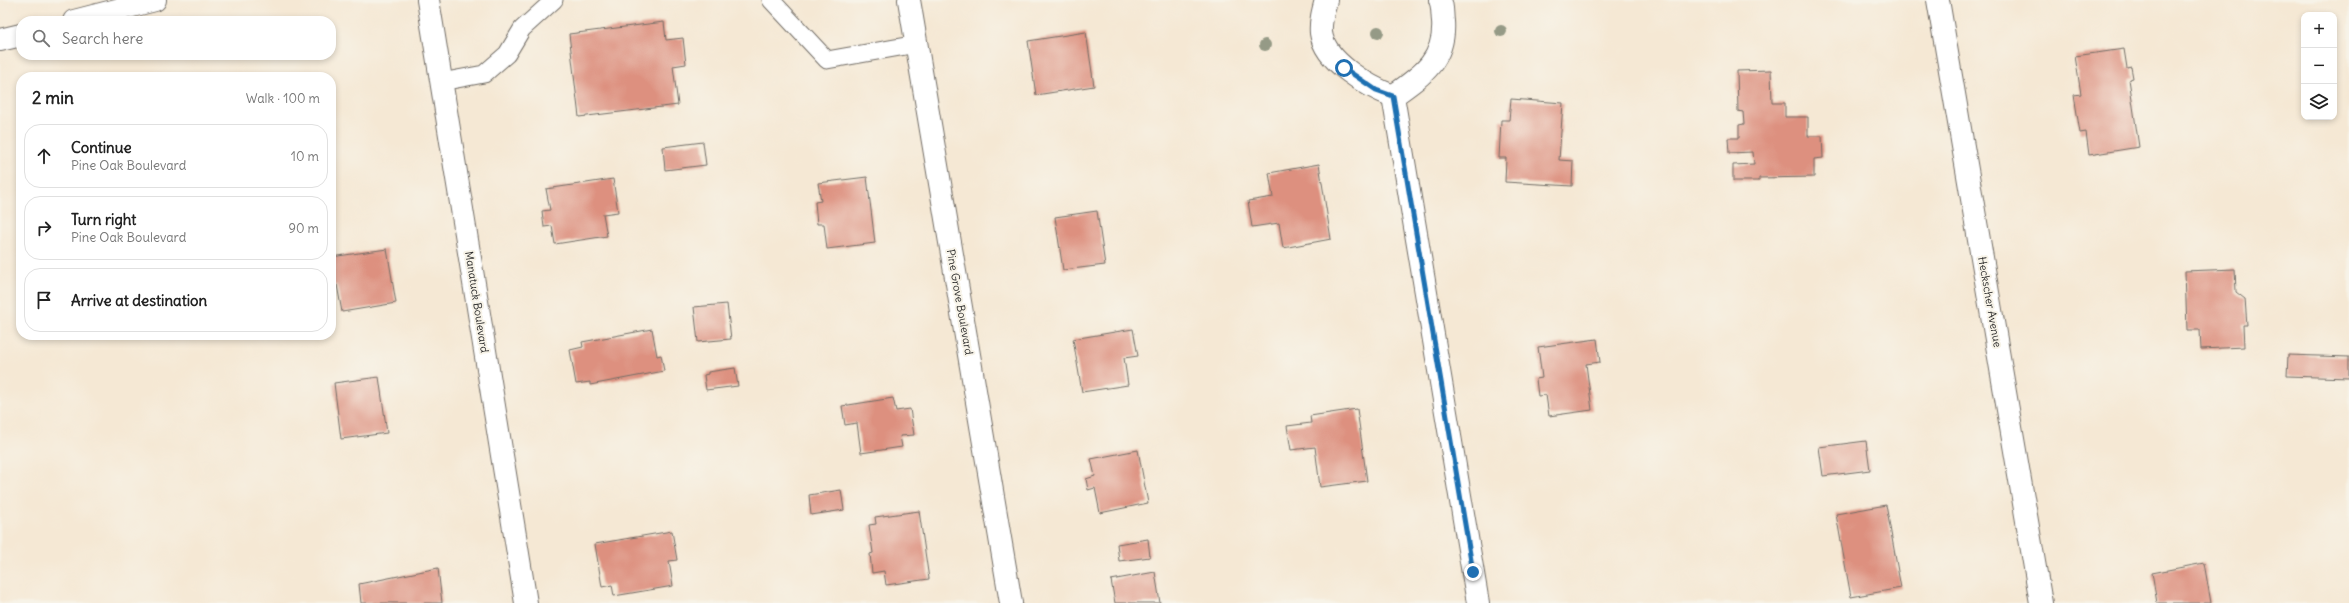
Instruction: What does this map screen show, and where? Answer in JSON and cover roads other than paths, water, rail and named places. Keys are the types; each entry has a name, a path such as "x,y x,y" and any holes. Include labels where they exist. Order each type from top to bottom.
{"street":[{"path":"93,16 155,0"},
{"name":"Manatuck Boulevard","path":"428,0 526,603"},
{"name":"Pine Grove Boulevard","path":"909,0 1011,603"},
{"path":"1326,0 1322,16 1321,35 1332,55 1344,68 1360,80 1376,90 1393,96"},
{"path":"1393,96 1425,73 1440,50 1443,28 1440,0"},
{"name":"Heckscher Avenue","path":"1938,0 2041,603"},
{"path":"0,40 16,36"},
{"path":"1393,96 1478,603"}],"lane":[{"path":"441,82 484,74 507,54 522,29 554,0"},
{"path":"771,0 827,60 917,44"}]}
